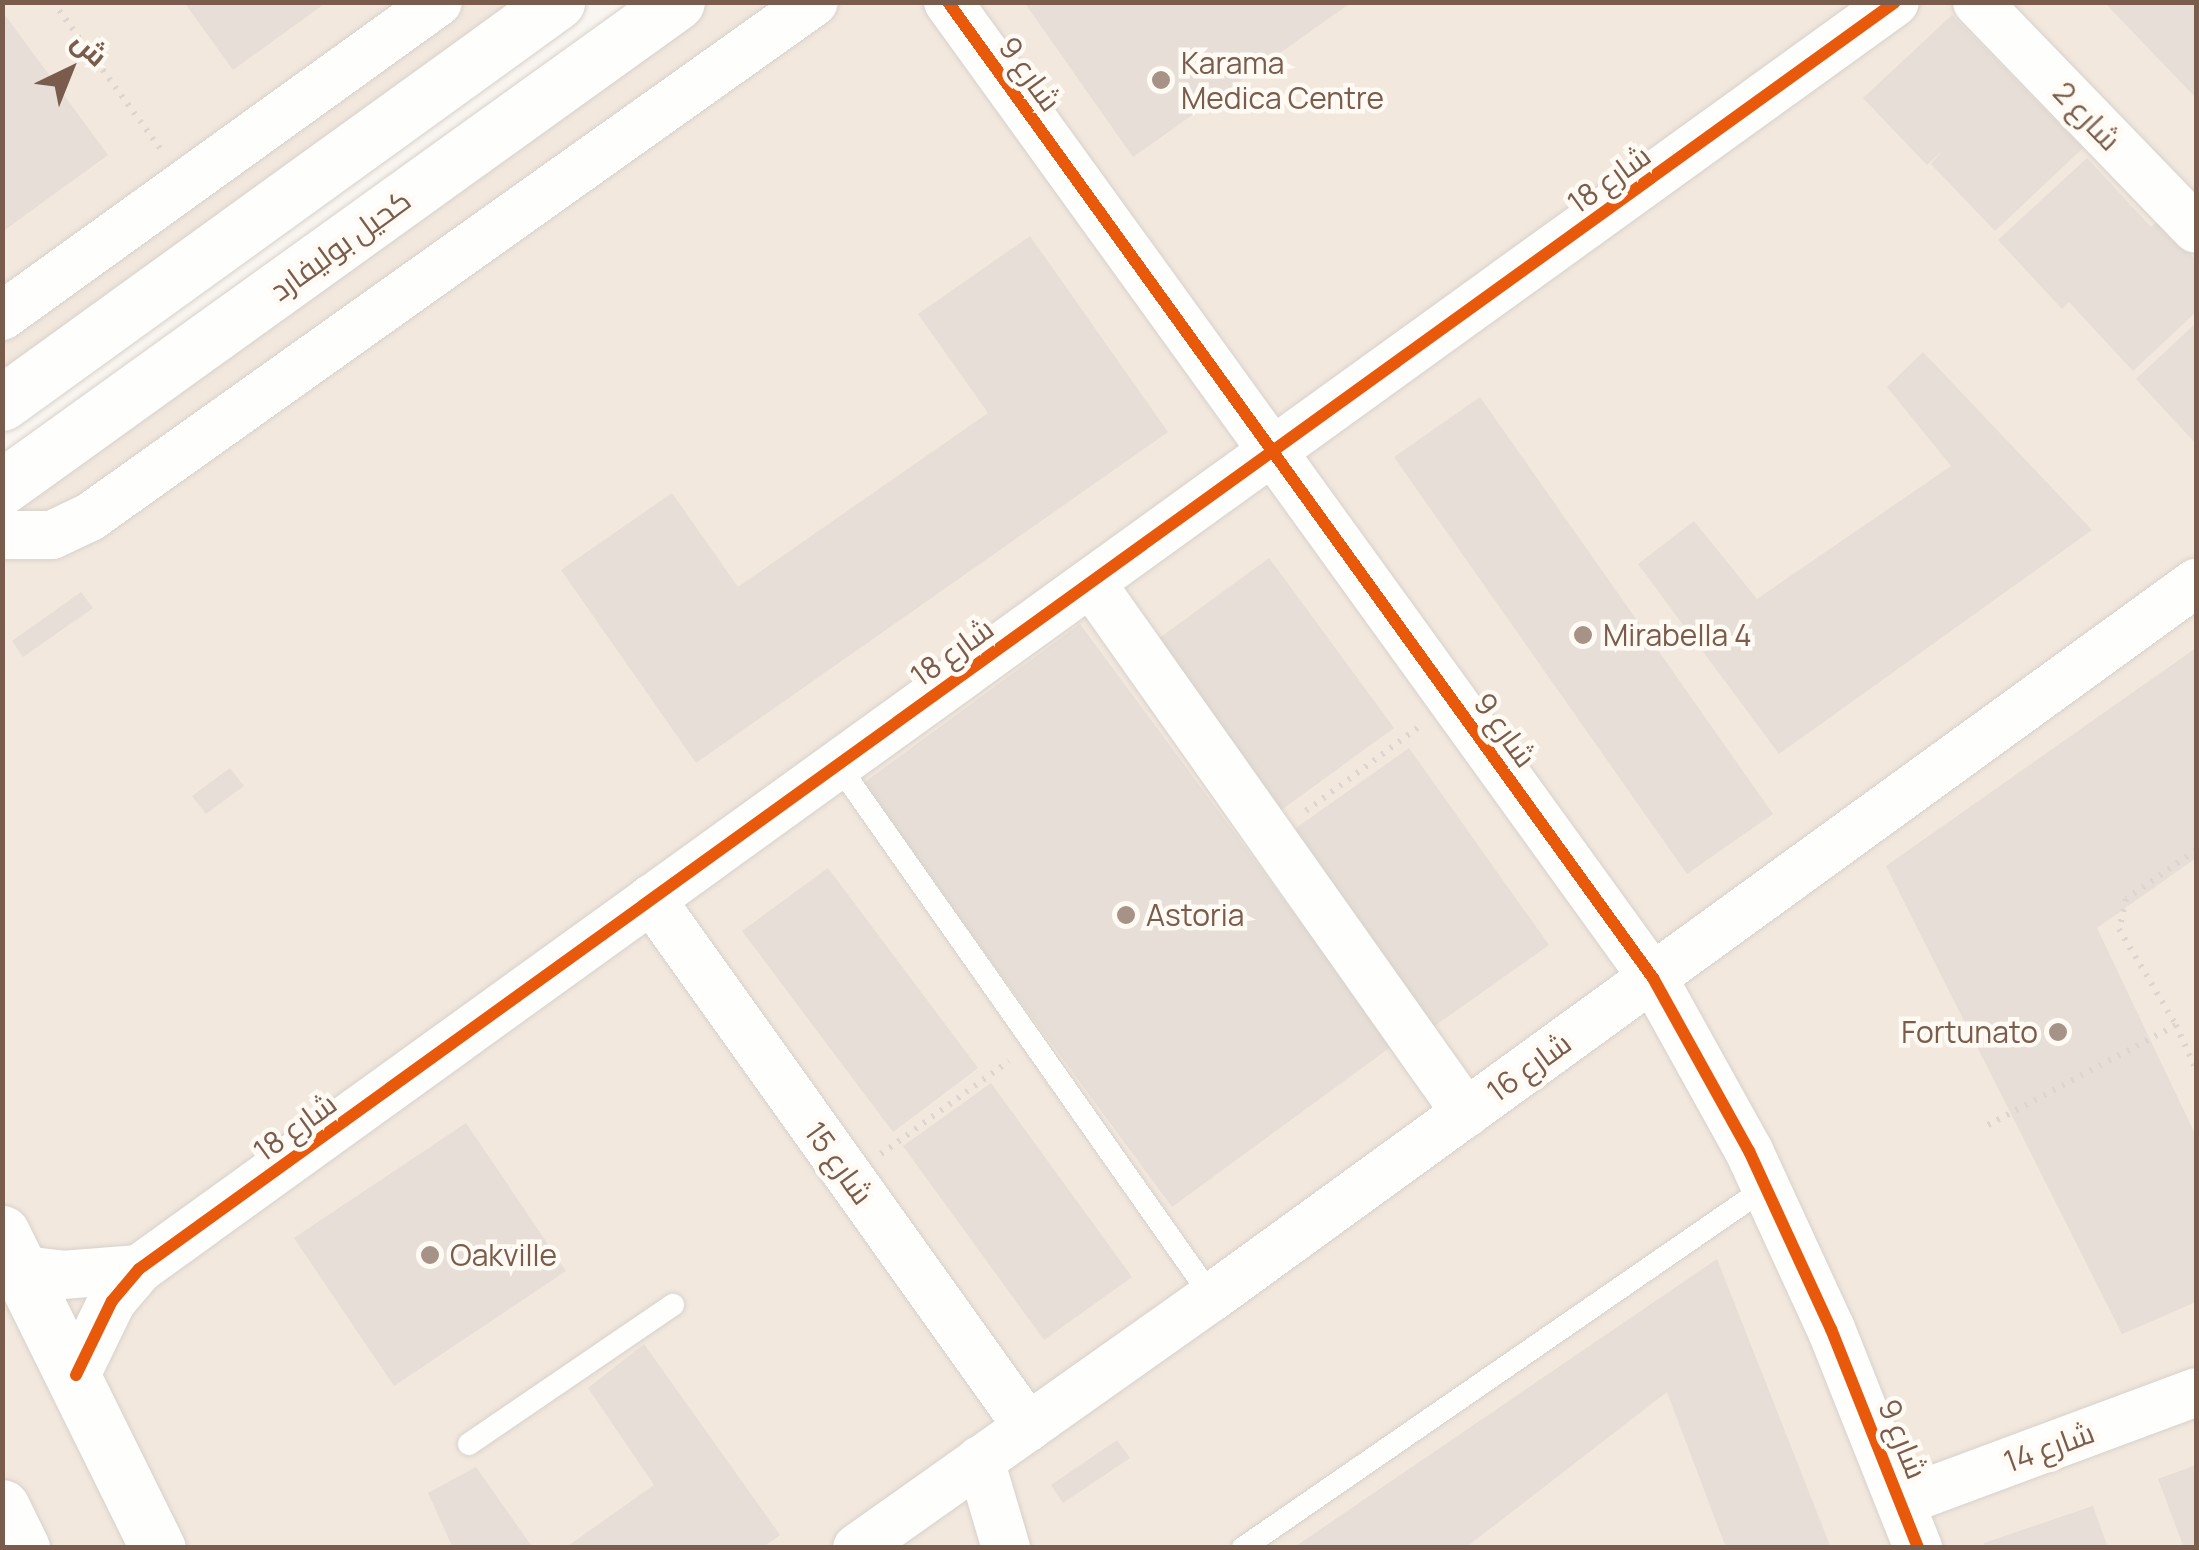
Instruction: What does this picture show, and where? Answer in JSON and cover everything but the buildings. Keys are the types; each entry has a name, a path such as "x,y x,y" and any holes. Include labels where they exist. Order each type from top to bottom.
{"street":[{"path":"2,316 438,2"},
{"path":"2,404 557,2"},
{"name":"كحيل بوليفارد","path":"2,488 677,2"},
{"path":"2,535 52,536 90,517 814,2"},
{"name":"شارع 9","path":"948,2 1652,978 1766,1188 1831,1329 1918,1548"},
{"name":"شارع 18","path":"76,1375 112,1301 139,1269 1895,2"},
{"name":"شارع 2","path":"1976,2 2196,228"},
{"name":"شارع 16","path":"858,1548 2196,583"},
{"path":"1092,584 1466,1113"},
{"name":"شارع 15","path":"650,900 1028,1426"},
{"path":"13,1252 62,1275 139,1269"},
{"path":"13,1252 158,1548"},
{"name":"شارع 14","path":"1901,1502 2196,1392"},
{"path":"980,1460 1006,1548"},
{"path":"2,1507 22,1548"}],"lane":[{"path":"838,765 1212,1296"},
{"path":"1243,1548 1766,1188"},
{"path":"470,1444 674,1305"}],"path":[{"path":"53,2 186,184"},
{"path":"1271,837 1454,702"},
{"path":"2196,850 2138,889 2119,913 2119,929 2176,1025 2196,1070"},
{"path":"1988,1124 2176,1025"},
{"path":"849,1177 1034,1042"}],"shaded area":[{"path":"3,3 560,3 3,406"},
{"path":"682,3 2196,3 2196,1547 3,1547 2,490"}],"cycle path":[{"path":"948,2 1653,978 1749,1151 1831,1329 1918,1548"},
{"path":"76,1375 112,1301 139,1269 1895,2"}],"place":[{"name":"Karama Medica Centre","path":"1161,80"},
{"name":"Mirabella 4","path":"1583,635"},
{"name":"Astoria","path":"1126,915"},
{"name":"Fortunato","path":"2058,1032"},
{"name":"Oakville","path":"430,1255"}]}
